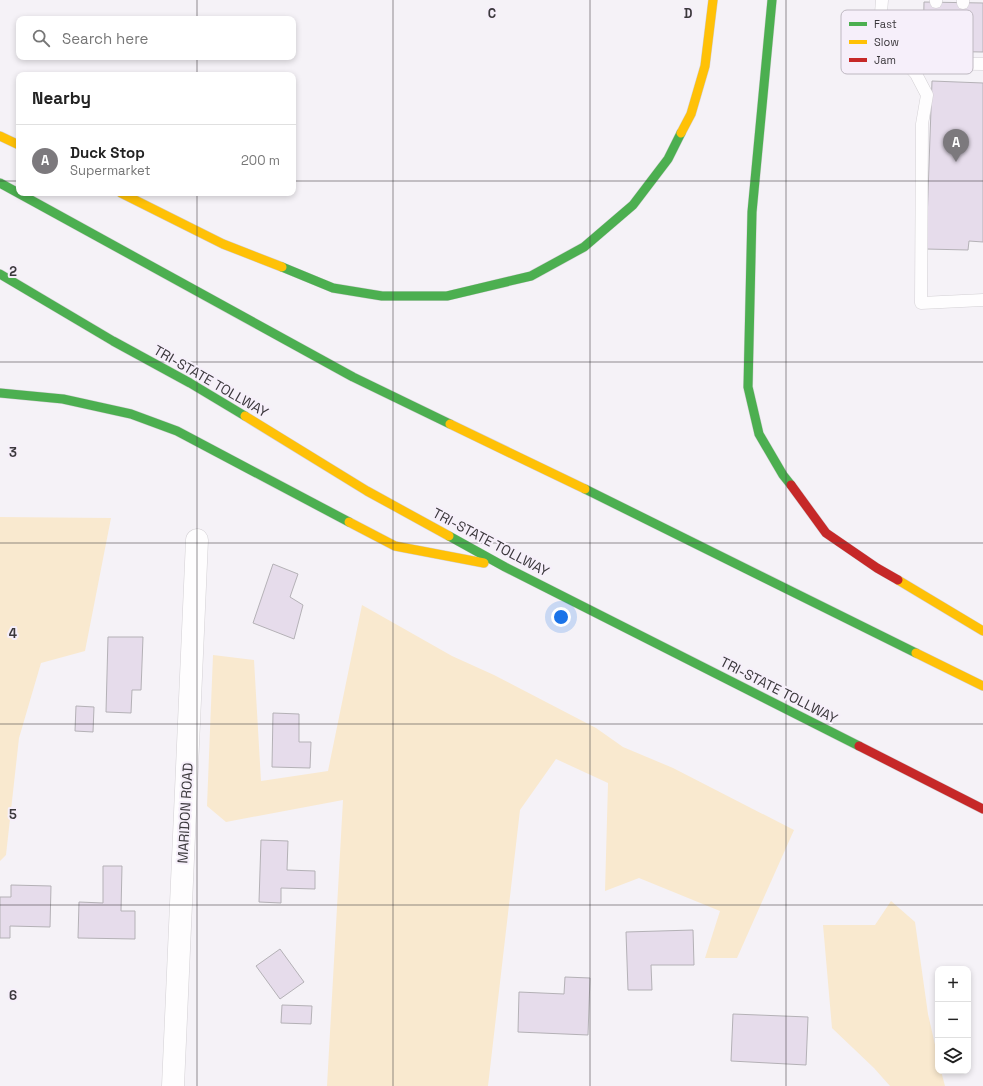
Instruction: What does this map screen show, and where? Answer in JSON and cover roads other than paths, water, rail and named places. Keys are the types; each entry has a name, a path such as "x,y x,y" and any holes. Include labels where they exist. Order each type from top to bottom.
{"highway":[{"path":"127,196 223,244 332,288 382,296 447,296 531,276 584,247 617,219 633,205 668,159 691,114 705,66 713,0"},
{"path":"772,0 752,212 748,388 759,434 783,476 826,533 877,568 983,631"},
{"path":"0,136 16,144"},
{"path":"0,183 16,193"},
{"path":"22,196 353,377 657,524 983,686"},
{"name":"TRI-STATE TOLLWAY","path":"0,274 113,341 190,383 367,491 505,567 983,809"},
{"path":"0,393 63,399 130,414 177,431 395,546 505,567"}],"street":[{"name":"MARIDON ROAD","path":"173,1086 197,540"}],"lane":[{"path":"881,10 882,0"},
{"path":"916,74 927,95 922,124 921,303 983,300"}],"place":[{"name":"Duck Stop","path":"956,162"}]}
